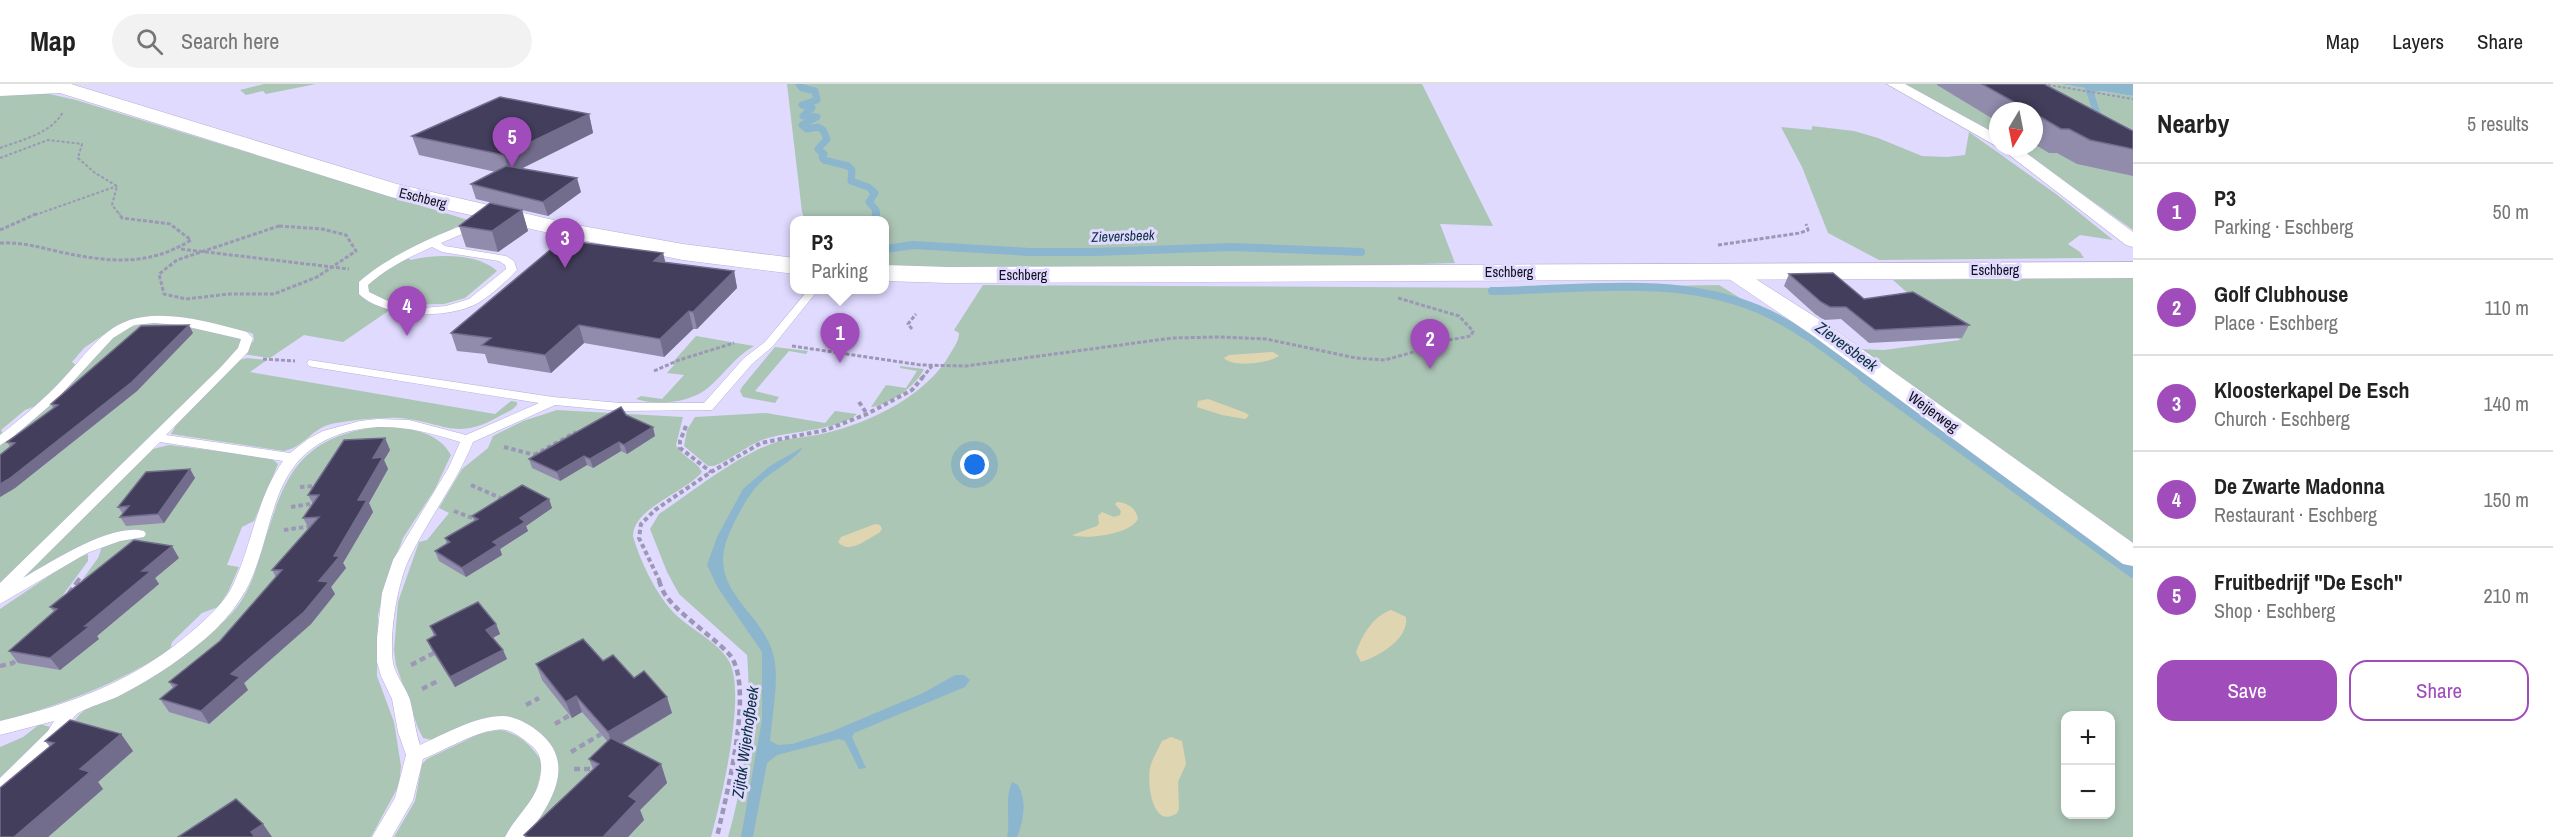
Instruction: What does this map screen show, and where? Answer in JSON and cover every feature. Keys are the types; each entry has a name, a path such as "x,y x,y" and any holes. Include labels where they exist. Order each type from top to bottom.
{"street":[{"path":"1894,84 1989,137"},
{"name":"Eschberg","path":"0,90 61,93 392,190 495,215 683,252 790,265"},
{"path":"2019,156 2133,241"},
{"name":"Eschberg","path":"889,273 948,275 2133,270"},
{"name":"Weijerweg","path":"1730,272 1820,330 2133,557"}],"lane":[{"path":"434,243 442,249 502,258 510,263 512,270 464,306 422,311 394,308 364,294 363,284 373,273 434,243 495,215"},
{"path":"313,363 553,401 620,407 708,407 748,361 769,344 810,294"},
{"path":"0,441 53,395 108,335 124,325 152,320 243,334 248,342 236,358 159,438 0,592"},
{"path":"0,728 71,709 153,669 207,628 227,608 244,579 266,509 282,473 306,446 330,433 379,423 413,425 467,440 553,401"},
{"path":"159,438 293,458"},
{"path":"382,837 404,800 415,755 407,732 401,699 388,676 385,662 390,593 401,560 456,467 467,440"},
{"path":"0,599 82,550 118,537 139,534"},
{"path":"0,790 54,736 71,709"},
{"path":"415,755 484,727 502,723 519,728 535,738 551,759 552,772 544,793 515,837"}],"path":[{"path":"2043,84 2133,99"},
{"path":"0,148 53,125 61,119 61,93"},
{"path":"0,158 48,140 82,144 78,158 95,173 117,186"},
{"path":"0,230 46,210 117,186"},
{"path":"0,243 17,242 116,261 154,258 180,249 191,240 170,224 122,218 112,205 117,186"},
{"path":"279,226 346,235 356,251 335,267 294,287 272,294 233,294 179,300 164,294 159,274 177,260 200,251 279,226"},
{"path":"180,249 373,273"},
{"path":"654,371 731,344 769,344 933,365 966,366 1172,338 1218,336 1266,339 1356,358 1385,360 1417,351 1427,344 1471,336 1473,331 1468,320 1456,314 1401,300 1363,273"},
{"path":"912,329 908,324 916,314"},
{"path":"236,358 313,363"},
{"path":"717,837 738,726 737,666 730,655 667,598 639,538 639,531 647,516 711,472 761,443 826,430 867,414 912,390 933,365"},
{"path":"859,402 867,414"},
{"path":"697,408 681,435 680,448 711,472"},
{"path":"534,455 580,430"},
{"path":"565,438 575,444"},
{"path":"447,480 463,482 505,500"},
{"path":"70,591 82,591"},
{"path":"0,666 13,663"},
{"path":"551,759 569,754 601,734"}],"green space":[{"path":"264,84 316,84 266,94 263,91 246,95 240,90"},
{"path":"787,84 1422,84 1493,226 1440,224 1455,263 1006,268 889,266 889,216 804,216"},
{"path":"1900,84 2060,84 2133,96 2133,230 2029,156 2043,156 2043,102 1989,102 1989,132"},
{"path":"45,93 76,100 468,220 433,240 401,254 411,260 444,256 468,258 489,265 497,271 465,298 444,304 397,305 343,342 304,335 270,358 243,354 254,340 253,334 248,332 186,321 118,325 84,348 72,362 76,365 38,405 25,410 1,430 3,434 0,436 0,95"},
{"path":"1812,126 1854,131 1922,156 1947,157 1965,155 1969,132 1989,146 1989,156 2003,156 2056,194 2113,240 2080,235 2068,244 2080,252 2084,258 1879,260 1828,233 1802,167 1781,127 1812,130"},
{"path":"2133,277 2133,837 728,837 739,793 746,747 749,701 747,655 679,594 667,572 650,529 659,514 728,466 757,450 778,442 819,435 861,422 912,395 940,369 950,354 959,336 959,333 954,330 983,285 1537,288 1719,285 1758,309 1856,349 1884,350 1960,340 1893,280"},
{"path":"145,323 161,323 232,335 242,339 243,342 231,358 0,583 0,446 21,430 108,340 121,330"},
{"path":"696,336 754,346 735,360 709,387 693,397 674,402 636,399 641,396 662,399 684,375 667,373 674,365 673,362"},
{"path":"775,347 808,351 806,354 789,351 755,391 779,397 775,403 743,397 740,391 742,387"},
{"path":"247,358 267,360 250,372 495,414 511,401 517,402 517,405 498,417 471,428 449,428 400,418 376,418 336,423 321,428 298,445 284,451 171,434 176,425 239,360"},
{"path":"900,366 924,369 915,382 902,394 886,403 871,407 886,385 906,388 917,371 900,368"},
{"path":"557,410 683,417 676,445 702,472 642,517 635,526 633,536 644,566 661,596 674,613 711,641 724,654 734,676 734,721 721,799 711,837 524,837 549,800 558,775 558,762 553,750 542,737 525,722 512,718 485,723 432,740 423,738 418,728 396,665 394,650 398,602 419,542 427,540 449,513 439,508 462,469 488,448 493,436 523,421"},
{"path":"835,411 857,414 828,427 768,438 714,466 708,466 684,446 687,430 695,417 766,413 825,423"},
{"path":"376,427 418,431 437,440 451,455 435,489 403,538 384,589 378,615 377,676 394,722 401,766 399,785 371,837 0,837 65,732 80,714 197,643 237,607 252,579 285,487 295,469 308,454 326,442 348,433"},
{"path":"169,445 271,458 278,464 254,521 242,527 227,565 239,567 228,592 218,607 202,613 172,642 170,650 149,662 88,692 0,722 0,609 74,559 88,554 88,561 52,610 61,609 98,558 103,544 99,540 90,541 20,585 21,578 141,458 153,449"},
{"path":"40,724 50,727 47,735 0,783 0,747 23,737"},
{"path":"500,730 524,741 542,762 535,794 506,837 394,837 415,801 422,764 427,759 481,733"}],"sand":[{"path":"1273,352 1279,356 1260,362 1243,364 1224,358 1229,355"},
{"path":"1208,399 1249,416 1245,419 1197,407 1198,401"},
{"path":"1117,502 1133,509 1138,519 1134,524 1118,532 1097,536 1072,535 1097,526 1098,516 1102,512 1114,517 1120,515 1121,511 1115,504"},
{"path":"875,524 880,525 882,529 879,533 858,545 847,547 838,542 841,537"},
{"path":"1391,610 1406,617 1403,632 1384,651 1361,662 1356,652 1365,633 1378,617"},
{"path":"1171,737 1182,741 1186,764 1178,782 1179,809 1177,813 1169,817 1162,815 1153,802 1149,775 1152,761 1162,741"}],"water":[{"path":"2060,84 2133,84 2133,96"},
{"path":"803,447 761,482 752,493 730,532 724,553 724,571 730,586 761,629 770,645 775,663 775,692 770,741 778,745 792,744 833,731 923,693 955,675 964,675 970,680 965,687 854,733 852,737 866,768 859,769 845,741 839,739 777,755 767,763 753,837 741,837 762,720 762,652 718,588 707,565 717,537 743,489 770,466"},
{"path":"1012,782 1018,785 1023,797 1023,817 1017,837 1007,837 1008,795"}],"building":[{"path":"1982,84 2044,84 2133,131 2133,149 2090,140 2069,129 2061,129 2043,118 2043,102 2014,102"},
{"path":"500,97 589,114 504,155 412,136"},
{"path":"506,166 577,178 543,202 471,184"},
{"path":"490,203 522,210 492,231 459,226"},
{"path":"562,240 663,253 654,261 734,271 693,312 689,311 660,339 579,325 545,355 482,345 491,338 451,333"},
{"path":"1833,273 1864,299 1913,292 1969,325 1875,330 1846,307 1830,307 1821,302 1789,274"},
{"path":"189,325 132,382 0,484 0,455 15,443 7,442 58,405 51,404 141,326"},
{"path":"621,407 626,415 653,427 624,445 619,442 590,459 584,456 557,472 529,459"},
{"path":"385,438 373,458 383,457 358,500 367,500 334,556 340,556 319,581 329,582 304,612 231,674 240,677 201,711 160,699 177,685 169,682 220,641 282,570 272,570 319,517 303,518 319,495 308,495 344,440"},
{"path":"190,469 158,514 120,517 129,506 118,507 146,472"},
{"path":"522,485 549,499 520,518 525,522 493,542 498,545 462,568 435,551 450,542 445,538 478,519 472,516"},
{"path":"134,540 172,546 142,571 151,571 85,626 90,626 50,658 9,651 57,609 50,607"},
{"path":"478,602 496,624 486,630 503,650 450,677 427,640 436,635 430,626"},
{"path":"583,639 603,661 613,655 634,678 644,671 667,697 608,732 576,696 566,702 536,664"},
{"path":"70,720 121,734 80,769 90,772 14,837 0,837 0,788 54,743 45,741"},
{"path":"611,738 661,764 629,796 637,801 603,837 528,837 524,835 599,764 589,759"},
{"path":"236,799 263,824 251,832 255,837 178,837"}],"waterway":[{"name":"Zieversbeek","path":"799,84 802,88 815,91 817,100 802,105 812,108 803,116 817,117 802,125 807,129 818,127 823,130 827,139 818,149 824,154 822,157 824,160 848,166 852,170 851,181 868,187 875,193 869,202 876,210 876,216"},
{"path":"2100,123 2089,89 2120,84"},
{"name":"Zieversbeek","path":"889,249 913,245 1030,252 1095,252 1231,247 1361,252"},
{"name":"Zieversbeek","path":"1492,291 1627,286 1694,291 1727,298 1787,323 1865,378"},
{"name":"Zieversbeek","path":"1863,377 2133,573"}],"place":[{"name":"Fruitbedrijf \"De Esch\"","path":"512,167"},
{"name":"Kloosterkapel De Esch","path":"565,268"},
{"name":"De Zwarte Madonna","path":"407,336"},
{"name":"P3","path":"840,363"},
{"name":"Golf Clubhouse","path":"1430,369"}],"water label":[{"name":"Zijtak Wijerhofbeek","path":"745,742"}]}
